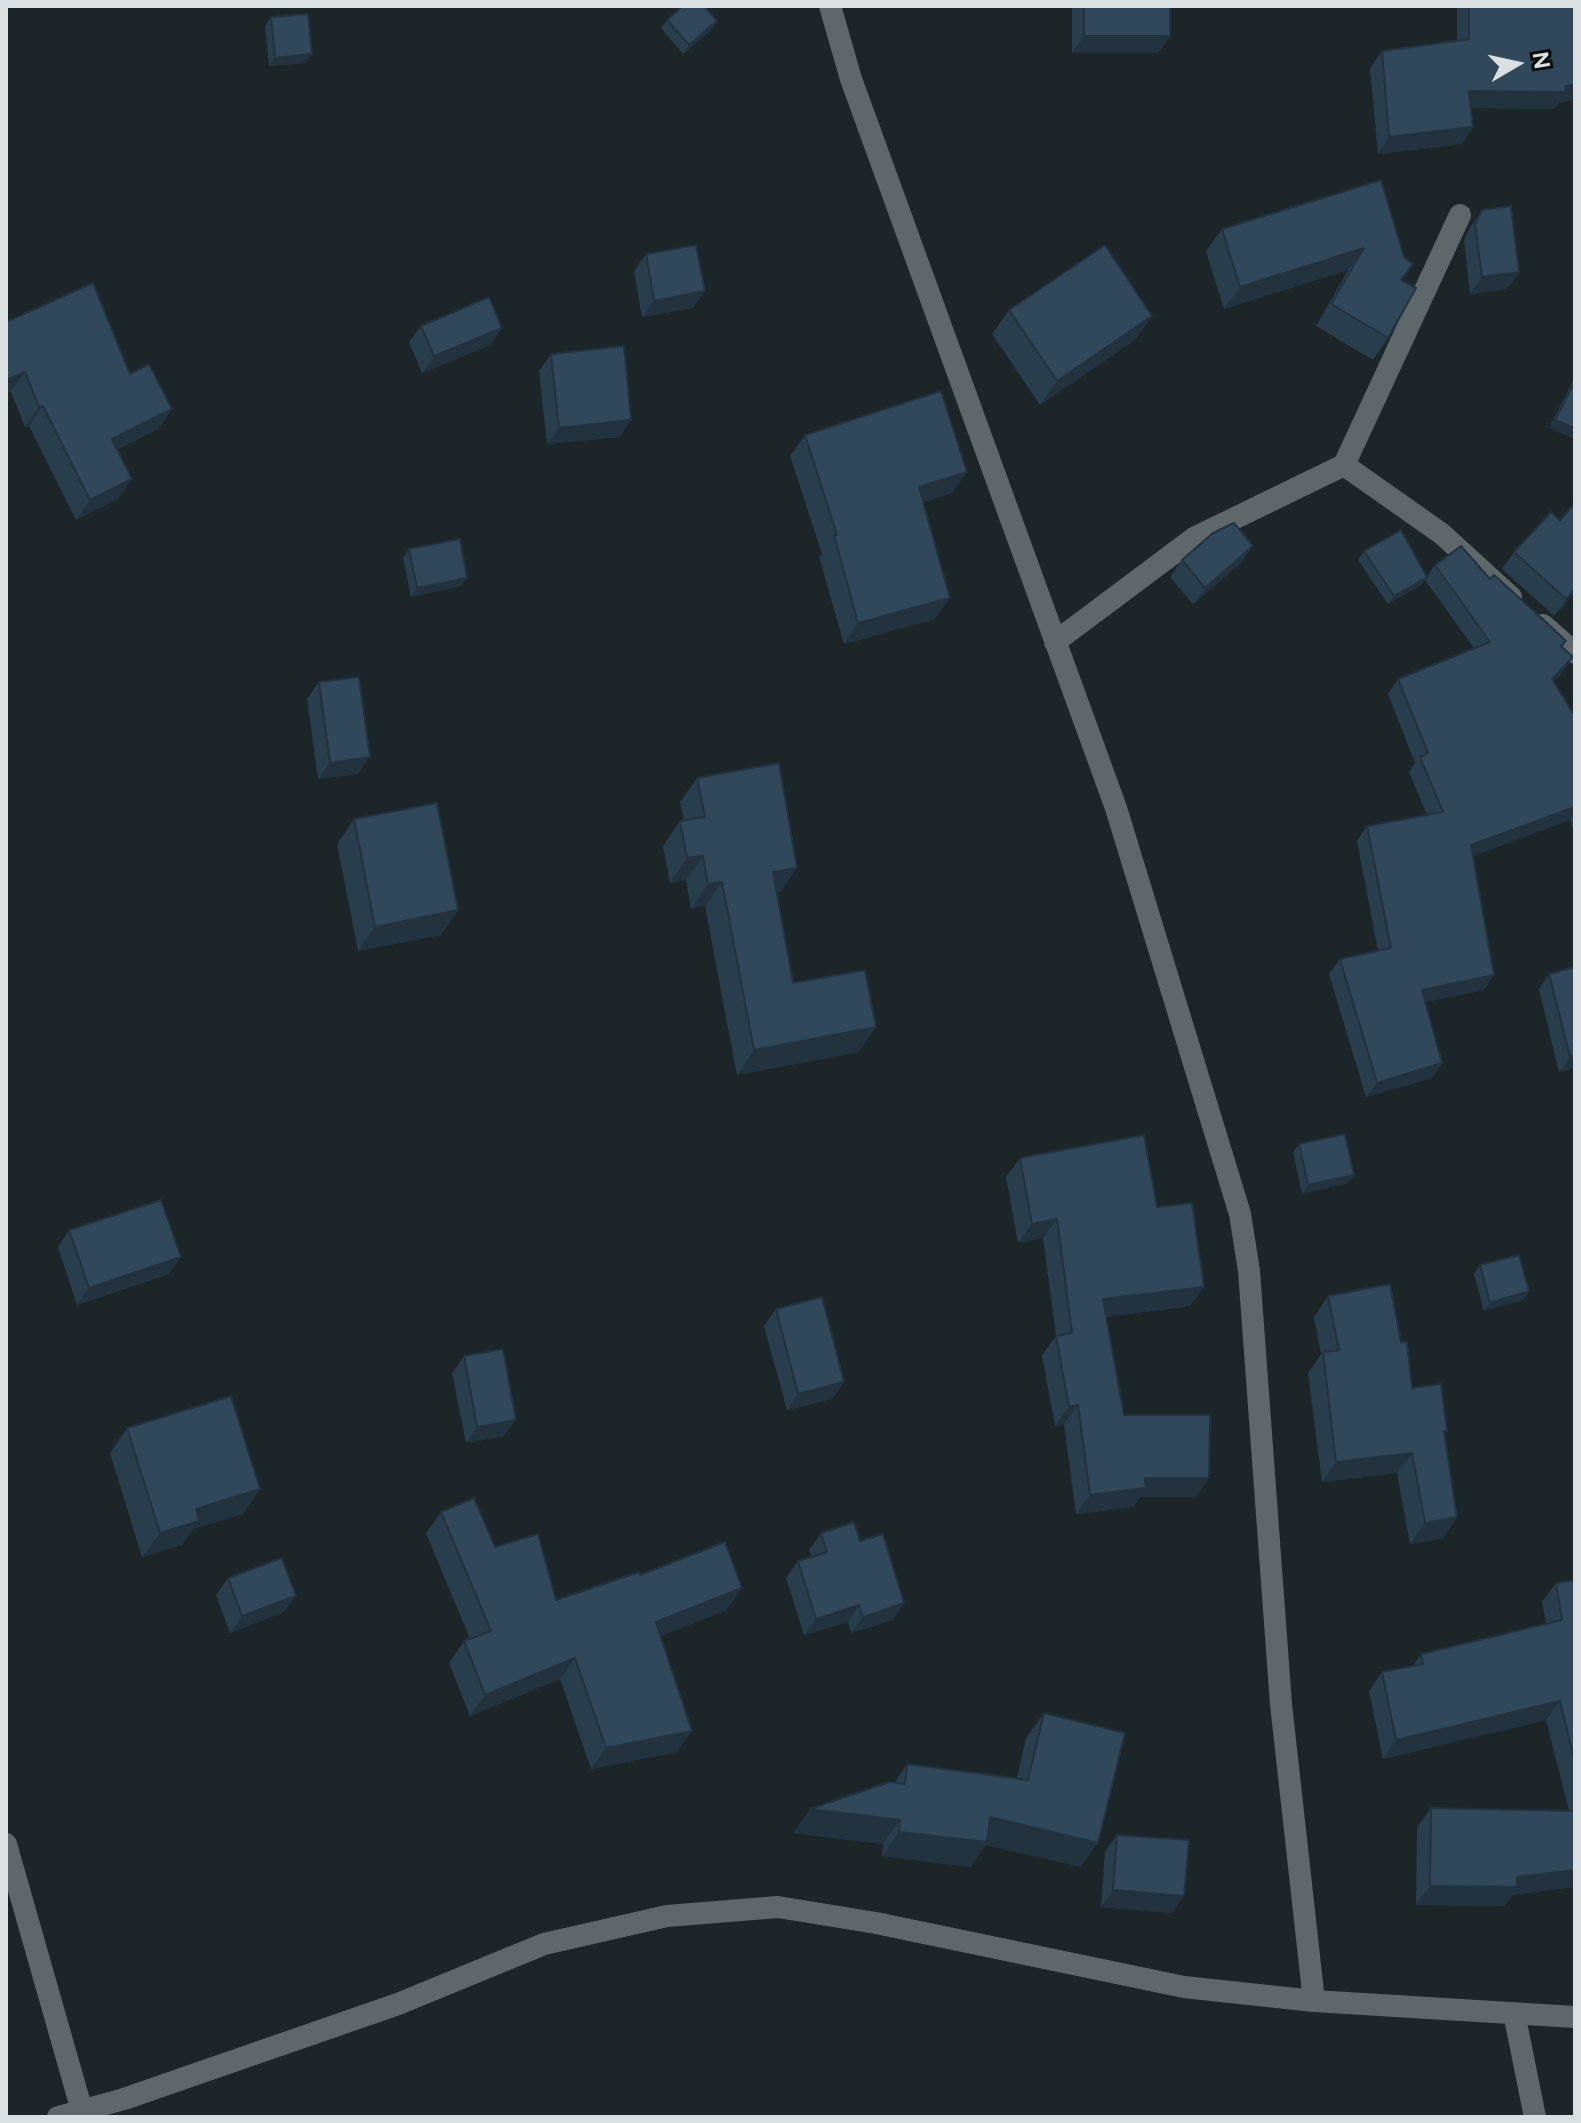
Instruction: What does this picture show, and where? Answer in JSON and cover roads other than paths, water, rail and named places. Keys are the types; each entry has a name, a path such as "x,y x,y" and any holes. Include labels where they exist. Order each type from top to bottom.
{"street":[{"path":"830,6 851,79 1136,865 1240,1214 1249,1271 1281,1704 1314,2001"},
{"path":"1055,642 1194,538 1344,465 1460,215"},
{"path":"1344,465 1442,534 1575,653"},
{"path":"6,1844 82,2111"},
{"path":"58,2117 398,2004 544,1944 667,1916 778,1907 876,1923 1184,1987 1314,2001 1575,2017"},
{"path":"1514,2013 1535,2117"}]}
